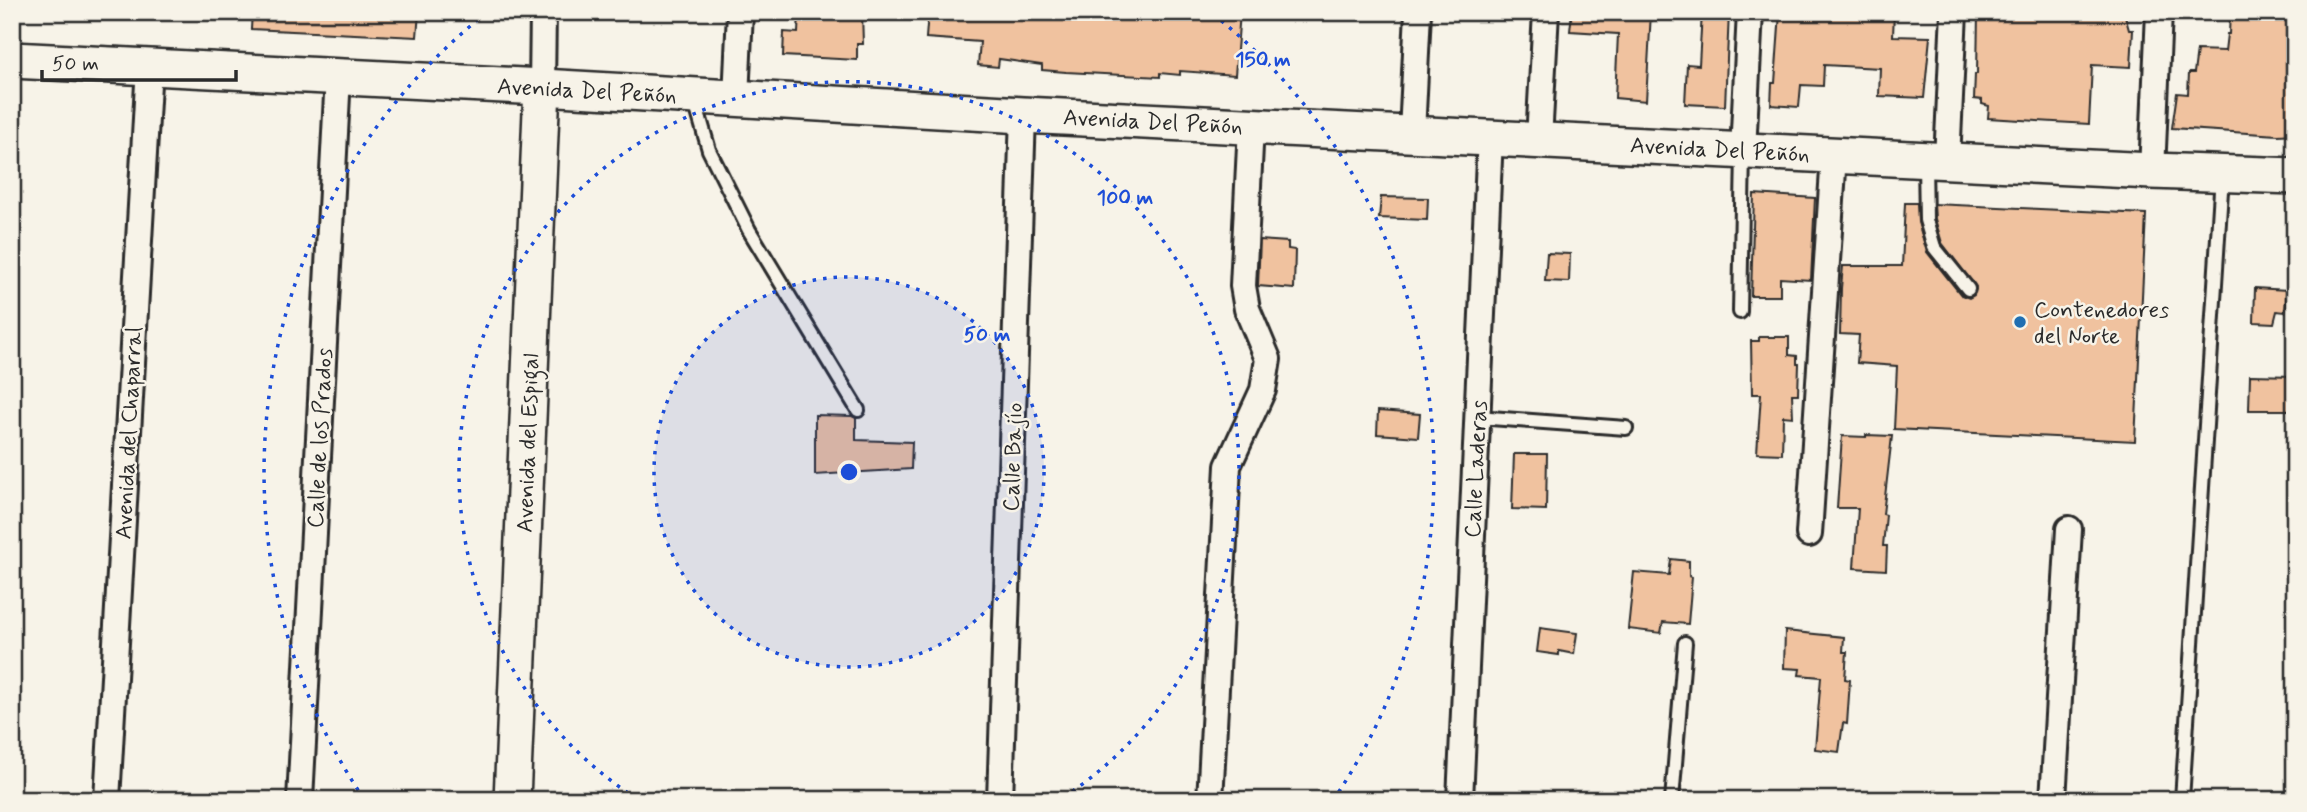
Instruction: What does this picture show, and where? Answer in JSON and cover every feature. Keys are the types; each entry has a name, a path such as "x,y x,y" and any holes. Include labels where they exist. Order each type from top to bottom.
{"street":[{"path":"542,87 543,12"},
{"path":"736,98 740,12"},
{"path":"1412,133 1418,12"},
{"path":"1539,140 1546,12"},
{"path":"1743,151 1750,12"},
{"path":"1936,159 1954,12"},
{"path":"2152,171 2159,12"},
{"name":"Avenida Del Peñón","path":"12,60 1023,115 2295,176"},
{"name":"Avenida del Chaparral","path":"107,800 149,66"},
{"name":"Calle de los Prados","path":"300,800 338,76"},
{"name":"Avenida del Espigal","path":"512,800 542,87"},
{"name":"Calle Bajío","path":"1000,800 1023,115"},
{"path":"1210,800 1228,466 1263,390 1268,359 1247,309 1242,286 1251,126"},
{"name":"Calle Laderas","path":"1460,800 1490,137"},
{"path":"1810,534 1834,155"},
{"path":"2053,800 2069,529"}],"lane":[{"path":"693,96 709,150 749,230 858,410"},
{"path":"1740,312 1743,151"},
{"path":"1936,159 1926,220 1934,247 1968,289"},
{"path":"2182,800 2222,173"},
{"path":"1478,417 1626,428"},
{"path":"1672,800 1685,643"}],"building":[{"path":"252,12 419,12 417,37 251,29"},
{"path":"799,12 862,12 863,44 857,44 857,60 783,56 784,32 798,33"},
{"path":"928,12 1240,12 1235,75 1180,71 1180,75 1160,73 1160,77 1066,72 1042,70 1042,65 999,59 998,67 978,65 980,42 926,38"},
{"path":"1572,12 1651,12 1646,101 1615,98 1618,34 1570,31"},
{"path":"1702,12 1729,12 1725,106 1685,104 1687,64 1699,65"},
{"path":"1780,12 1894,12 1893,36 1930,37 1924,98 1879,96 1880,68 1824,65 1823,86 1801,85 1799,107 1771,105"},
{"path":"1978,12 2124,12 2129,30 2133,30 2131,67 2092,65 2089,124 1988,118 1989,106 1982,104 1982,100 1974,99"},
{"path":"2230,12 2295,12 2295,134 2172,128 2177,93 2188,94 2189,73 2194,73 2197,50 2225,51"},
{"path":"1754,194 1815,198 1811,280 1780,278 1780,296 1751,296"},
{"path":"1381,197 1428,198 1427,220 1379,218"},
{"name":"Contenedores del Norte","path":"1905,203 1917,203 1918,222 1927,252 1961,295 1969,298 1974,295 1976,287 1942,243 1934,204 2146,214 2135,441 1894,429 1897,366 1857,363 1859,335 1840,334 1841,288 1843,266 1902,266"},
{"path":"1260,240 1288,242 1288,249 1295,250 1294,289 1258,286"},
{"path":"1547,253 1570,254 1569,282 1545,281"},
{"path":"2255,288 2287,290 2285,312 2277,311 2274,323 2254,322"},
{"path":"1759,337 1789,337 1789,355 1797,356 1799,364 1798,394 1792,394 1793,417 1783,416 1782,454 1757,453 1761,394 1752,394 1751,341 1759,341"},
{"path":"2250,375 2295,376 2295,410 2249,410"},
{"path":"1378,411 1420,414 1418,437 1377,434"},
{"path":"815,415 856,418 856,440 912,442 911,469 815,475"},
{"path":"1842,436 1892,436 1883,514 1886,515 1883,546 1887,546 1886,570 1854,568 1858,508 1837,508"},
{"path":"1514,454 1547,454 1546,510 1512,509"},
{"path":"1671,559 1689,561 1689,576 1692,577 1688,624 1663,622 1661,633 1628,629 1634,572 1669,575"},
{"path":"1540,628 1577,633 1574,654 1559,651 1559,655 1537,652"},
{"path":"1785,631 1844,637 1843,652 1847,652 1845,679 1850,680 1847,724 1843,723 1839,752 1815,749 1821,677 1799,675 1800,669 1784,668"}],"place":[{"name":"Contenedores del Norte","path":"2020,322"}]}
